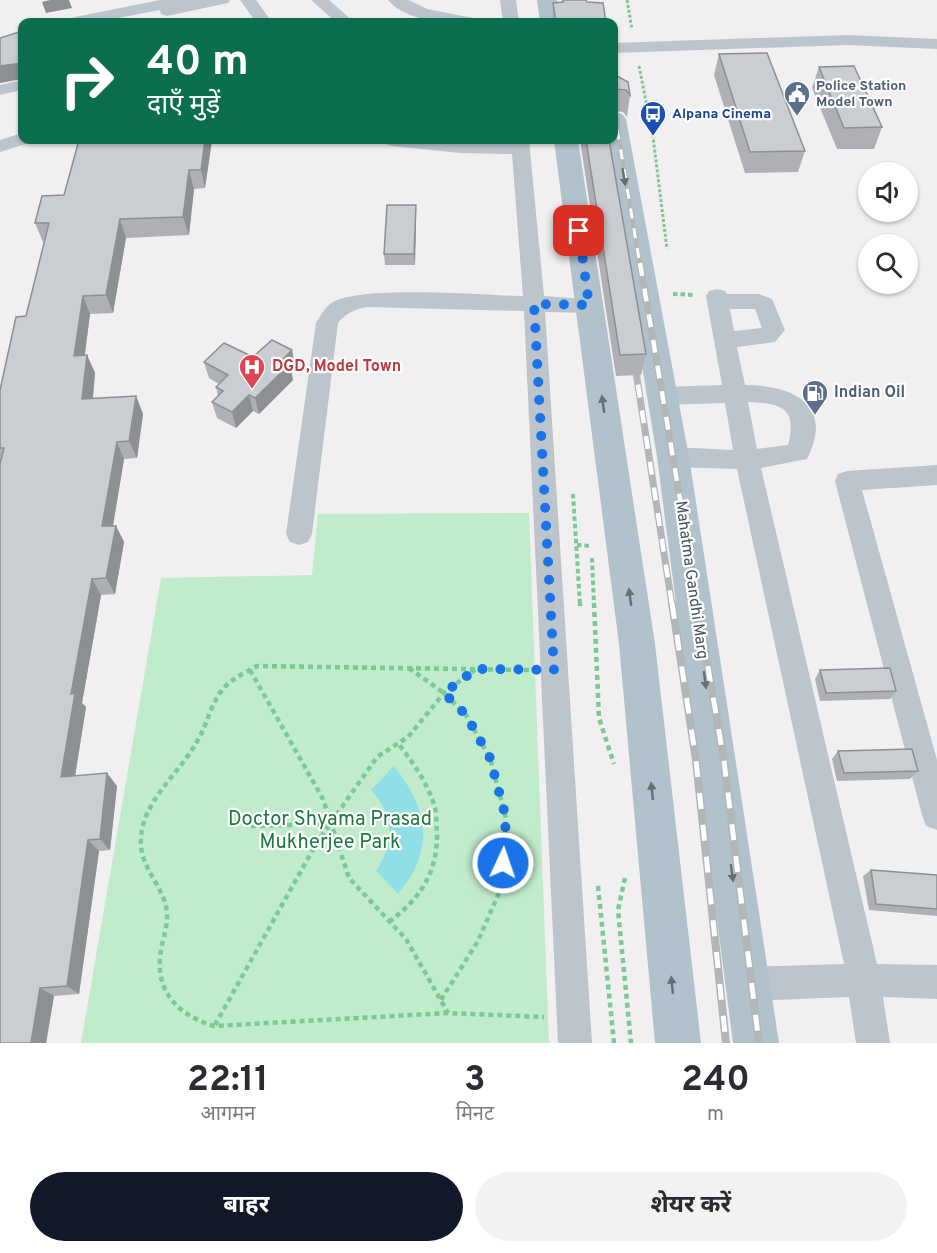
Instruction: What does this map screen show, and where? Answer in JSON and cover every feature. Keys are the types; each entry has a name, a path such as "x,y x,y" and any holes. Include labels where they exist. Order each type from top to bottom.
{"main road":[{"path":"547,0 549,18"},
{"name":"Mahatma Gandhi Marg","path":"618,142 673,457 756,1043"},
{"path":"567,144 637,644 678,1043"}],"street":[{"path":"95,18 184,0"},
{"path":"134,18 222,0"},
{"path":"248,0 261,18"},
{"path":"319,0 341,18"},
{"path":"396,0 422,13 447,18"},
{"path":"508,0 510,18"},
{"path":"618,48 848,40 937,44"},
{"path":"0,90 18,86"},
{"path":"0,146 18,140"},
{"path":"431,144 460,147 520,144 534,304 574,1031"},
{"path":"725,340 767,336 774,330 764,304 759,301 717,299 747,461 864,980 873,1043"},
{"path":"299,534 327,322 333,310 348,303 366,300 589,305"},
{"path":"662,396 768,393 790,399 801,412 805,436 798,452 747,461 673,457"},
{"path":"937,475 847,480 937,815"},
{"path":"748,984 864,980 937,982"}],"path":[{"path":"627,0 653,137 667,249"},
{"path":"672,294 717,299"},
{"path":"590,534 599,718 617,772"},
{"path":"554,670 257,666 228,683 214,703 190,757 146,817 141,837 142,857 164,896 168,928 160,957 162,984 174,1006 196,1022 214,1026 448,1013 574,1031"},
{"path":"409,668 444,693 466,715 490,758 506,818 502,886 478,941 441,1000"},
{"path":"214,1026 316,844 377,757 408,737 444,693 476,669"},
{"path":"250,670 323,799 349,878 406,939 448,1013"},
{"path":"389,922 406,909 428,881 437,846 436,809 421,774 398,744"},
{"path":"251,826 332,824"},
{"path":"627,868 618,910 631,1043"}],"green space":[{"name":"Doctor Shyama Prasad Mukherjee Park","path":"529,513 549,1043 81,1043 161,578 312,575 318,514"}],"water":[{"path":"394,766 414,798 423,829 418,861 398,894 376,871 386,850 389,829 384,809 371,790"}],"building":[{"path":"563,0 586,0 603,3 605,18 555,18 553,3 563,2"},
{"path":"18,32 18,64 0,66 0,38"},
{"path":"767,53 805,151 750,152 719,54"},
{"path":"854,66 882,127 844,128 819,67"},
{"path":"618,77 628,82 630,95 626,90 618,89"},
{"path":"78,144 204,144 201,170 189,170 183,217 120,219 106,295 83,296 74,356 87,355 82,399 136,396 129,441 117,442 102,526 116,526 106,578 92,579 71,694 75,693 61,777 107,773 100,839 88,840 67,986 40,988 31,1043 0,1043 0,464 4,448 0,448 0,390 16,317 26,316 49,223 35,223 42,196 64,195"},
{"path":"587,144 610,144 646,354 620,355"},
{"path":"387,205 416,205 414,254 384,254"},
{"path":"272,340 292,350 282,360 290,364 255,398 249,395 232,412 212,402 223,391 216,387 228,375 204,362 224,343 253,357"},
{"path":"890,668 896,691 826,693 820,670"},
{"path":"912,749 918,771 844,773 838,751"},
{"path":"871,870 937,875 937,909 876,904"}],"railway":[{"path":"618,134 640,265"},
{"path":"640,263 698,605"},
{"path":"634,359 672,605"},
{"path":"672,603 696,760 726,1043"},
{"path":"697,603 724,761 759,1043"}],"place":[{"name":"Police Station Model Town","path":"797,117"},
{"name":"Alpana Cinema","path":"653,137"},
{"name":"DGD, Model Town","path":"252,390"},
{"name":"Indian Oil","path":"815,416"}],"route":[{"path":"503,863 506,818 490,758 466,715 444,693 476,669 554,670 534,304 589,305 579,231"}]}
